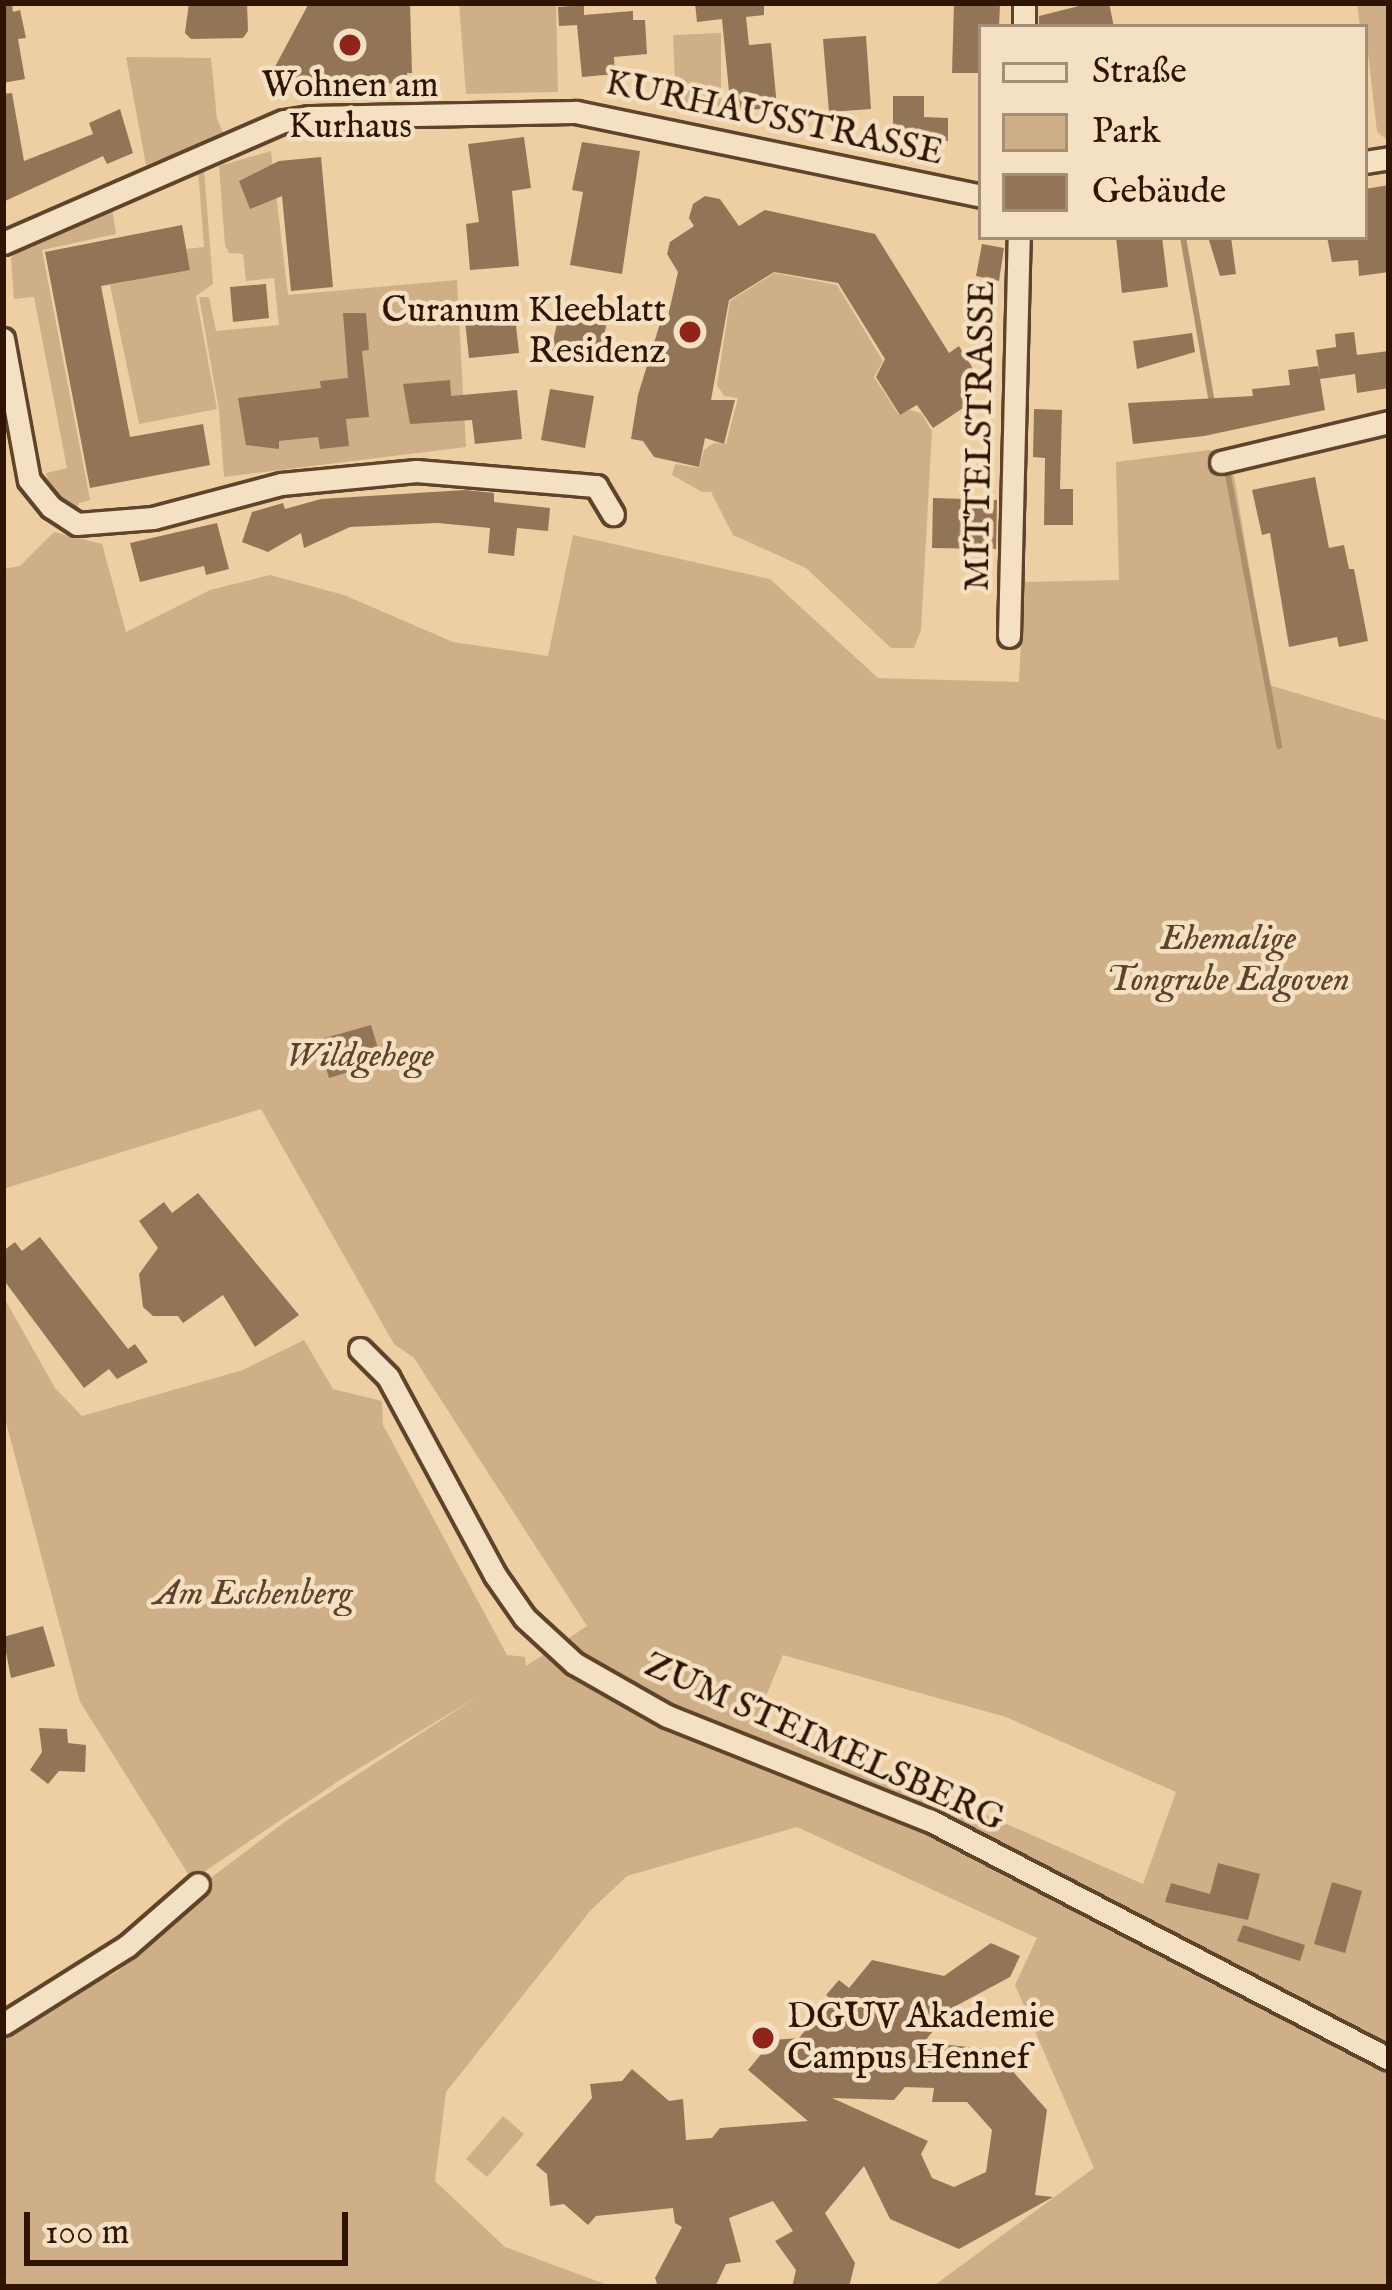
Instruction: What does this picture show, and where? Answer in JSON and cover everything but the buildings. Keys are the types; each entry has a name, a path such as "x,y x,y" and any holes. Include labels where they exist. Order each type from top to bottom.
{"street":[{"name":"KURHAUSSTRASSE","path":"3,243 284,121 309,116 576,112 978,195"},
{"name":"MITTELSTRASSE","path":"1009,636 1019,240"},
{"path":"3,339 29,480 51,507 77,524 106,525 280,484 416,471 596,485 613,514"},
{"path":"1226,459 1389,422"},
{"name":"ZUM STEIMELSBERG","path":"360,1349 388,1377 515,1604 574,1663 667,1716 929,1820 1389,2059"},
{"path":"3,2024 127,1946 199,1884"}],"green space":[{"path":"459,3 556,3 558,92 466,94"},
{"path":"1357,3 1389,3 1389,141 1377,132 1368,24 1360,24"},
{"path":"721,33 721,107 676,103 673,35"},
{"path":"126,57 211,58 217,119 224,135 146,165"},
{"path":"271,151 288,295 457,280 466,447 224,477 219,410 199,297 209,297 216,331 279,325 274,278 246,281 243,254 229,253 225,245 219,166"},
{"path":"204,169 213,284 196,296 217,409 139,424 110,285 190,269 186,249 204,247 198,170"},
{"path":"112,208 116,234 42,250 90,500 79,503 76,511 50,488 46,473 67,468 34,297 14,299 11,258 24,241"},
{"path":"774,273 837,285 883,361 874,377 899,415 910,410 921,413 932,431 921,630 914,648 891,648 806,568 733,535 711,492 672,475 675,464 699,468 704,450 714,443 726,444 738,398 724,396 717,385 730,301"},
{"path":"1210,450 1232,464 1269,685 1389,721 1389,2287 932,2287 1094,2168 1015,1985 1037,1938 797,1827 627,1876 590,1911 446,2092 435,2181 505,2247 613,2287 3,2287 3,2029 117,1972 196,1889 286,1821 480,1695 340,1780 192,1880 80,1702 3,1411 3,1296 55,1388 82,1416 243,1370 304,1340 333,1389 382,1401 383,1425 507,1655 525,1657 526,1666 587,1626 414,1358 394,1344 261,1109 3,1189 3,569 20,566 54,532 102,544 126,632 210,590 270,575 344,595 453,642 548,656 573,535 770,579 878,678 1019,682 1024,582 1119,580 1116,462","holes":["783,1655 1006,1717 1176,1792 1143,1884 907,1780 753,1727"]},
{"path":"503,2116 524,2134 487,2177 466,2159"}],"waterway":[{"path":"1184,240 1212,404"},
{"path":"1228,475 1279,746"}],"place":[{"name":"Wohnen am Kurhaus","path":"350,45"},
{"name":"Curanum Kleeblatt Residenz","path":"690,332"},
{"name":"DGUV Akademie Campus Hennef","path":"763,2038"}],"park label":[{"name":"Ehemalige Tongrube Edgoven","path":"1228,960"},
{"name":"Wildgehege","path":"360,1057"},
{"name":"Am Eschenberg","path":"253,1595"}]}
